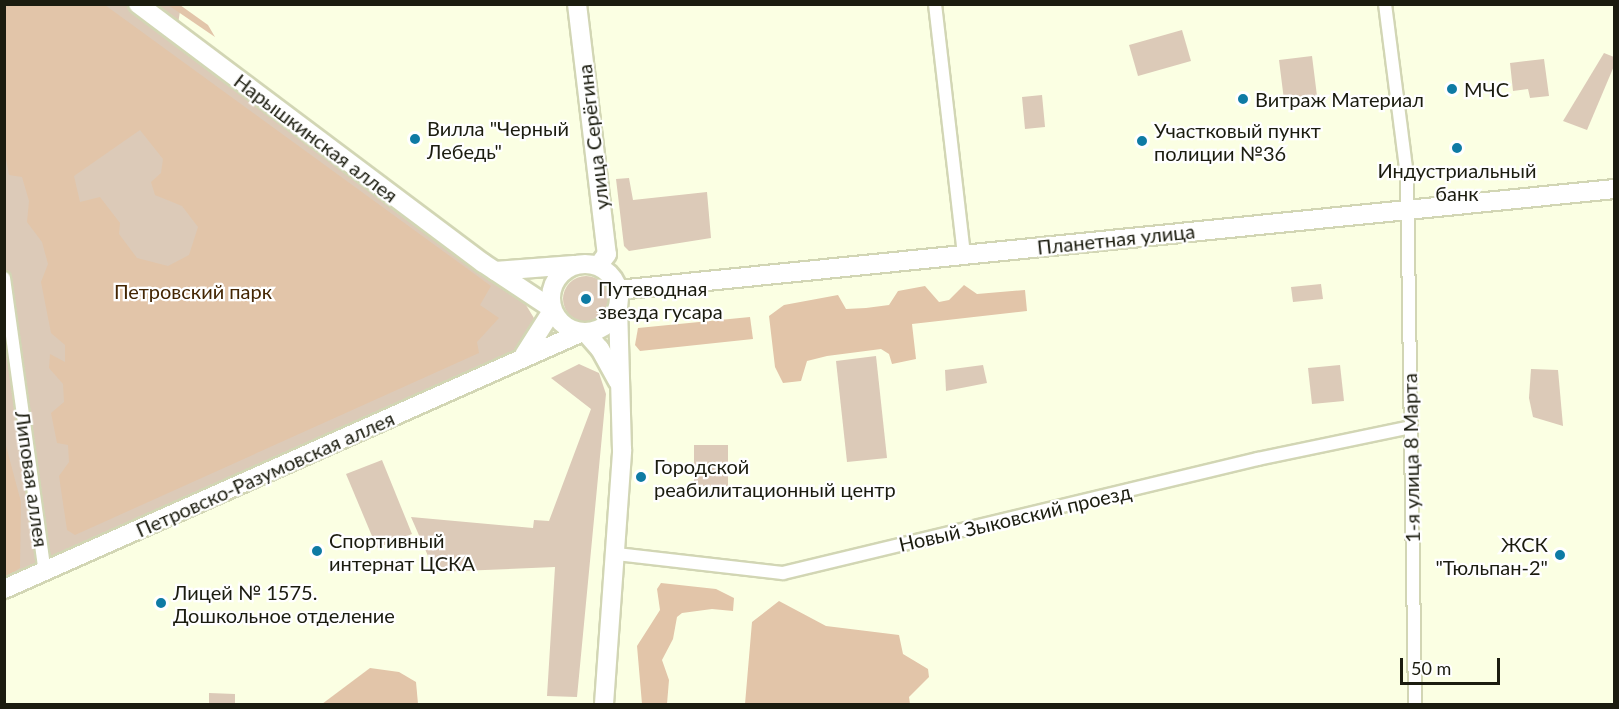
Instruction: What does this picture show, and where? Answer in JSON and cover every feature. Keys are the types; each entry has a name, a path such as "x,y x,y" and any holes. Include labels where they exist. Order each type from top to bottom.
{"street":[{"name":"Нарышкинская аллея","path":"138,4 495,271 552,310"},
{"name":"улица Серёгина","path":"577,4 606,254 598,266"},
{"path":"935,4 964,253"},
{"name":"1-я улица 8 Марта","path":"1385,4 1407,211 1415,705"},
{"name":"Планетная улица","path":"618,290 964,253 1614,189"},
{"path":"523,356 552,310 555,281 576,264"},
{"path":"495,271 576,264 598,266 614,280 618,290 621,391 616,554 604,705"},
{"name":"Липовая аллея","path":"4,278 45,572"},
{"path":"583,333 602,328 618,309"},
{"path":"552,310 567,328 583,333 612,366 621,391"},
{"name":"Петровско-Разумовская аллея","path":"4,589 523,356 583,333"},
{"name":"Новый Зыковский проезд","path":"616,554 747,572 783,573 1258,459 1411,427"}],"green space":[{"name":"Петровский парк","path":"4,5 105,5 491,286 480,305 499,318 477,342 479,353 75,535 67,530 59,476 69,462 68,445 57,443 51,413 64,402 63,384 49,368 50,354 65,362 65,345 51,333 41,282 48,264 42,242 27,222 29,201 22,177 9,175 4,148","holes":["140,130 163,159 161,173 151,182 155,195 182,206 198,227 189,255 168,266 137,258 119,234 120,223 100,197 80,202 74,176"]},
{"name":"Петровский парк","path":"5,5 181,5 175,43 526,305 537,323 526,345 507,359 5,579"},
{"path":"168,5 180,5 208,25 215,37"},
{"path":"1182,30 1191,61 1138,76 1129,45"},
{"path":"1604,53 1614,57 1614,66 1587,130 1563,121"},
{"path":"1312,56 1317,96 1284,100 1279,60"},
{"path":"1544,59 1549,96 1530,98 1528,89 1513,91 1510,63"},
{"path":"1042,95 1045,127 1025,129 1022,97"},
{"path":"629,178 633,200 707,192 711,238 629,251 624,246 616,179"},
{"path":"586,276 602,283 609,299 602,315 586,322 570,315 563,299 570,283"},
{"path":"1321,284 1323,299 1293,302 1291,287"},
{"path":"964,285 977,294 1025,290 1027,311 912,324 916,359 892,364 889,354 881,349 827,356 807,361 801,381 783,383 775,367 769,316 784,305 838,295 846,309 889,305 898,291 925,286 939,302 949,300"},
{"path":"750,317 753,339 640,351 635,345 638,328"},
{"path":"876,356 887,458 847,462 836,361"},
{"path":"579,364 599,373 606,394 577,697 547,696 555,567 435,572 411,517 533,528 534,520 549,521 591,409 551,378"},
{"path":"983,365 987,383 946,391 945,370"},
{"path":"1340,365 1344,401 1312,404 1308,368"},
{"path":"1531,369 1558,370 1563,426 1533,417 1529,398"},
{"path":"5,442 21,502 20,568 5,577"},
{"path":"694,445 728,445 728,486 694,486"},
{"path":"382,460 412,534 377,548 346,474"},
{"path":"661,583 716,589 734,598 733,611 712,609 682,613 677,617 673,639 662,660 669,680 667,704 642,704 637,646 660,610 657,589"},
{"path":"779,601 826,626 899,635 903,654 928,669 929,677 909,697 910,704 745,704 752,622"},
{"path":"370,668 399,672 416,682 418,704 322,704"},
{"path":"209,693 235,694 235,704 209,704"}],"place":[{"name":"МЧС","path":"1452,89"},
{"name":"Витраж Материал","path":"1243,99"},
{"name":"Вилла \"Черный Лебедь\"","path":"415,139"},
{"name":"Участковый пункт полиции №36","path":"1142,141"},
{"name":"Индустриальный банк","path":"1457,148"},
{"name":"Путеводная звезда гусара","path":"586,299"},
{"name":"Городской реабилитационный центр","path":"641,477"},
{"name":"Спортивный интернат ЦСКА","path":"317,551"},
{"name":"ЖСК \"Тюльпан-2\"","path":"1560,555"},
{"name":"Лицей № 1575. Дошкольное отделение","path":"161,603"}]}
